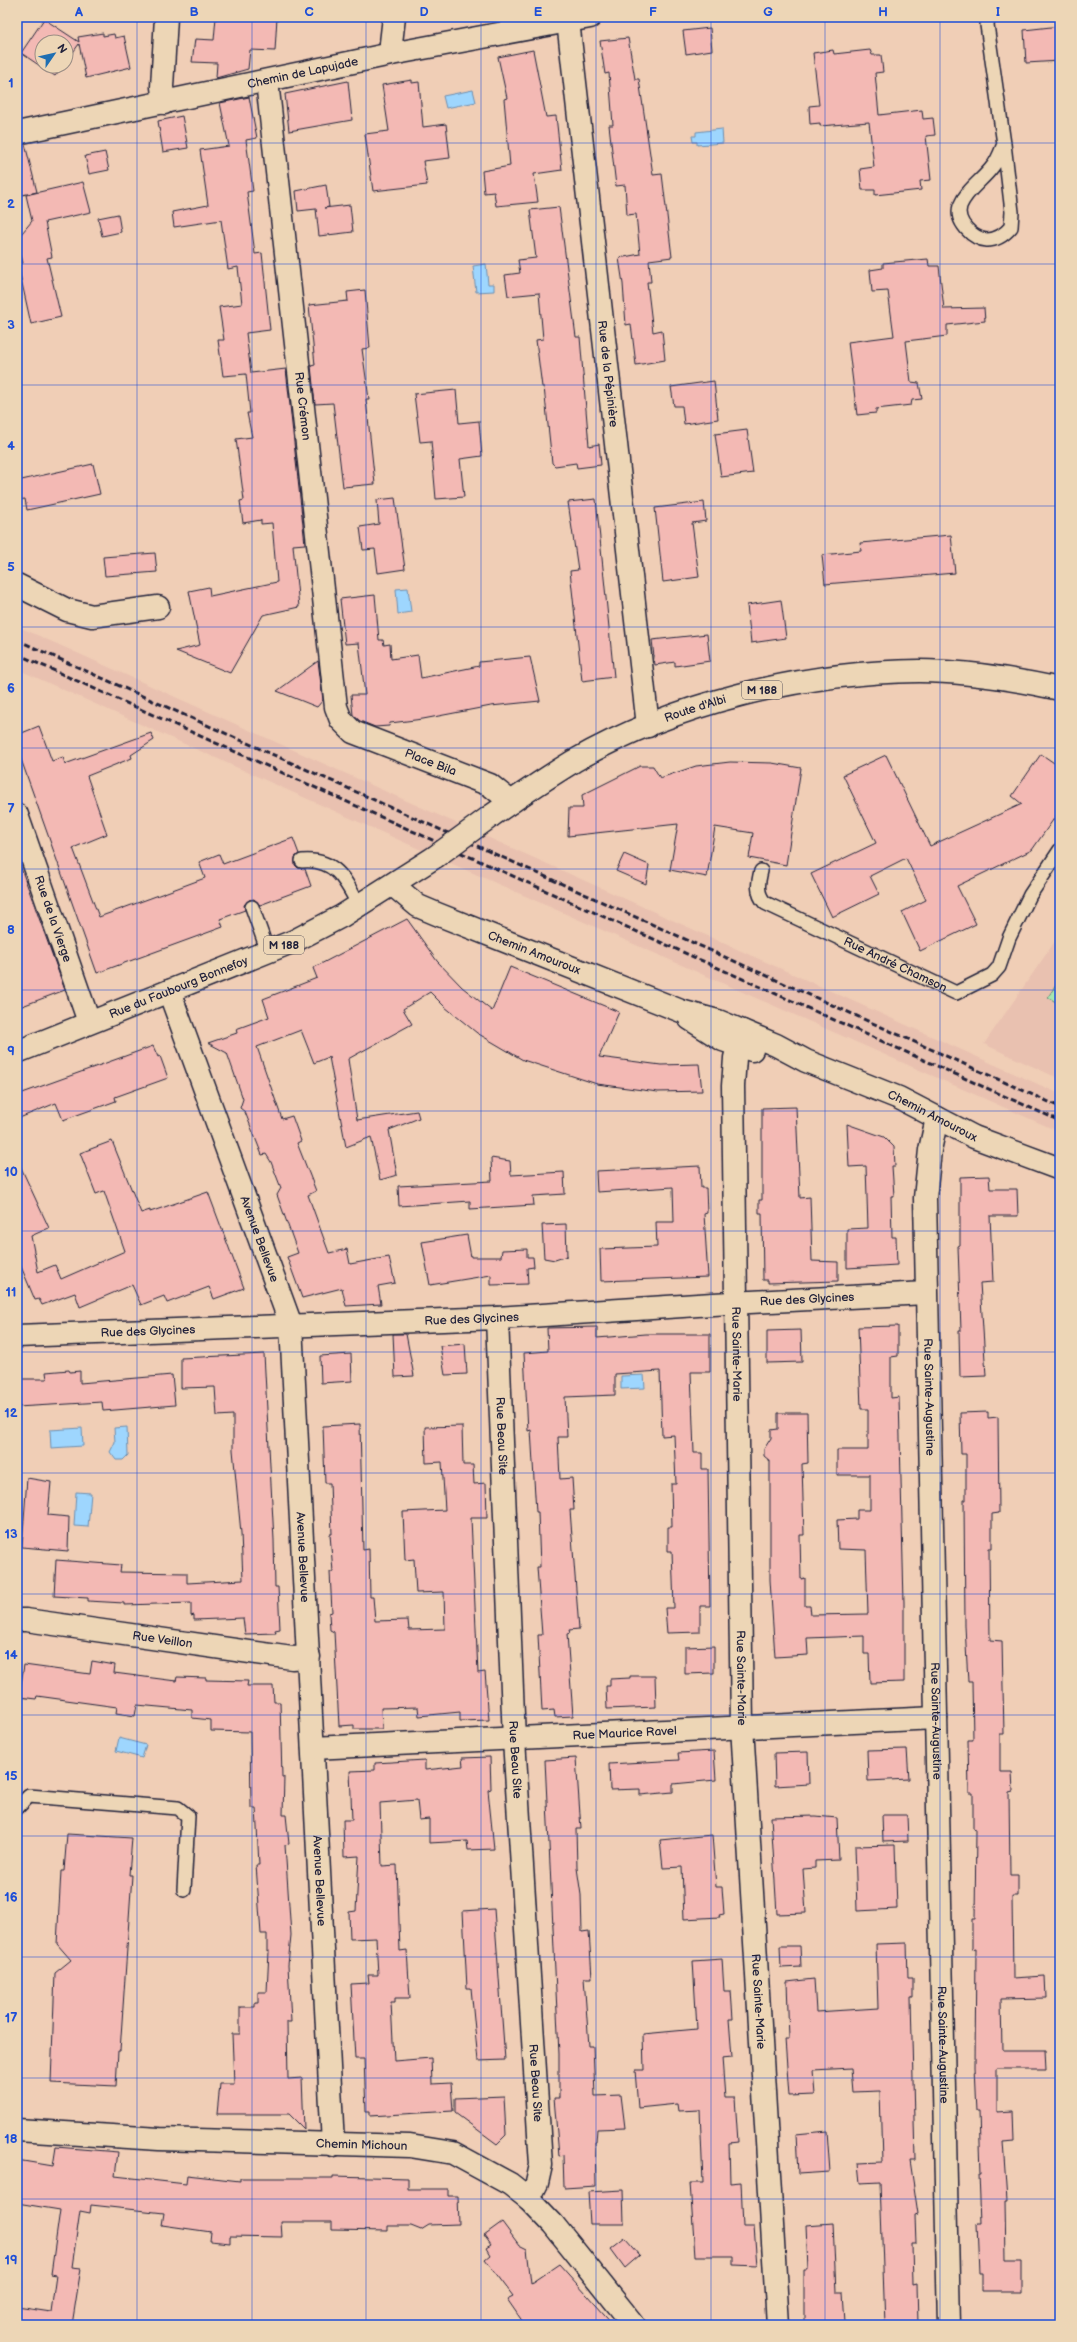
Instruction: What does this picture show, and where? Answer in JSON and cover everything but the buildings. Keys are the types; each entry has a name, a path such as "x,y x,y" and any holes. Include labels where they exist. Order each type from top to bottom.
{"street":[{"path":"164,103 162,87 166,17"},
{"path":"391,54 390,43 394,17"},
{"name":"Chemin de Lapujade","path":"17,133 391,54 590,17"},
{"name":"Rue de la Pépinière","path":"568,21 648,726"},
{"name":"Rue Crémon","path":"268,81 336,707 341,720 347,728"},
{"path":"17,585 67,610 92,616 158,607"},
{"name":"Route d'Albi","path":"426,862 511,802 575,761 648,726 741,694 850,675 921,671 1024,681 1060,689"},
{"name":"Place Bila","path":"347,728 363,736 402,749 490,785 511,802"},
{"name":"Rue de la Vierge","path":"17,815 89,1022"},
{"name":"Rue du Faubourg Bonnefoy","path":"17,1052 89,1022 268,952 342,916 393,885 426,862"},
{"name":"Chemin Amouroux","path":"393,885 418,906 681,1011 718,1020 740,1039 776,1045 806,1061 899,1098 981,1139 1060,1169"},
{"name":"Avenue Bellevue","path":"169,991 291,1325 333,2145"},
{"name":"Rue Sainte-Marie","path":"740,1039 733,1086 742,1726 778,2325"},
{"name":"Rue Sainte-Augustine","path":"937,1118 930,1150 925,1198 949,2325"},
{"name":"Rue des Glycines","path":"17,1336 497,1318 926,1293"},
{"name":"Rue Beau Site","path":"497,1318 514,1740 541,2165 537,2183 529,2199"},
{"name":"Rue Veillon","path":"17,1620 26,1620 292,1658 309,1657"},
{"name":"Rue Maurice Ravel","path":"313,1748 514,1740 742,1726 936,1718"},
{"name":"Chemin Michoun","path":"17,2130 159,2139 410,2146 453,2153 510,2184 529,2199 553,2224 634,2325"}],"lane":[{"path":"988,17 1004,144 1012,212 1011,228 1002,236 988,240 972,235 962,222 959,207 968,192 995,165 1004,144"},
{"name":"Rue André Chamson","path":"761,871 758,886 760,896 765,903 956,992 992,975 999,968 1009,938 1030,895 1060,850"},
{"path":"302,861 315,860 333,867 346,880 359,906"},
{"path":"252,907 268,952"},
{"path":"17,1808 29,1796 178,1808 188,1816 184,1890"}],"shaded area":[{"path":"17,626 1060,1094 1060,1132 466,870 17,669"},
{"path":"1060,934 1060,1079 984,1044"}],"green space":[{"path":"1060,979 1060,1005 1048,997"}],"water":[{"path":"473,90 476,102 446,108 443,96"},
{"path":"722,129 723,143 697,145 697,142 693,142 692,136 696,136 696,132"},
{"path":"486,264 488,284 494,284 494,291 476,292 473,266"},
{"path":"408,588 411,612 398,614 396,589"},
{"path":"644,1375 645,1388 621,1389 621,1376"},
{"path":"127,1427 128,1455 123,1460 116,1460 110,1452 115,1442 114,1428"},
{"path":"82,1428 83,1446 51,1448 50,1430"},
{"path":"76,1492 91,1493 88,1527 74,1526"},
{"path":"119,1738 146,1745 142,1758 116,1751"}],"railway":[{"path":"17,640 1060,1107"},
{"path":"17,654 1060,1121"}]}
